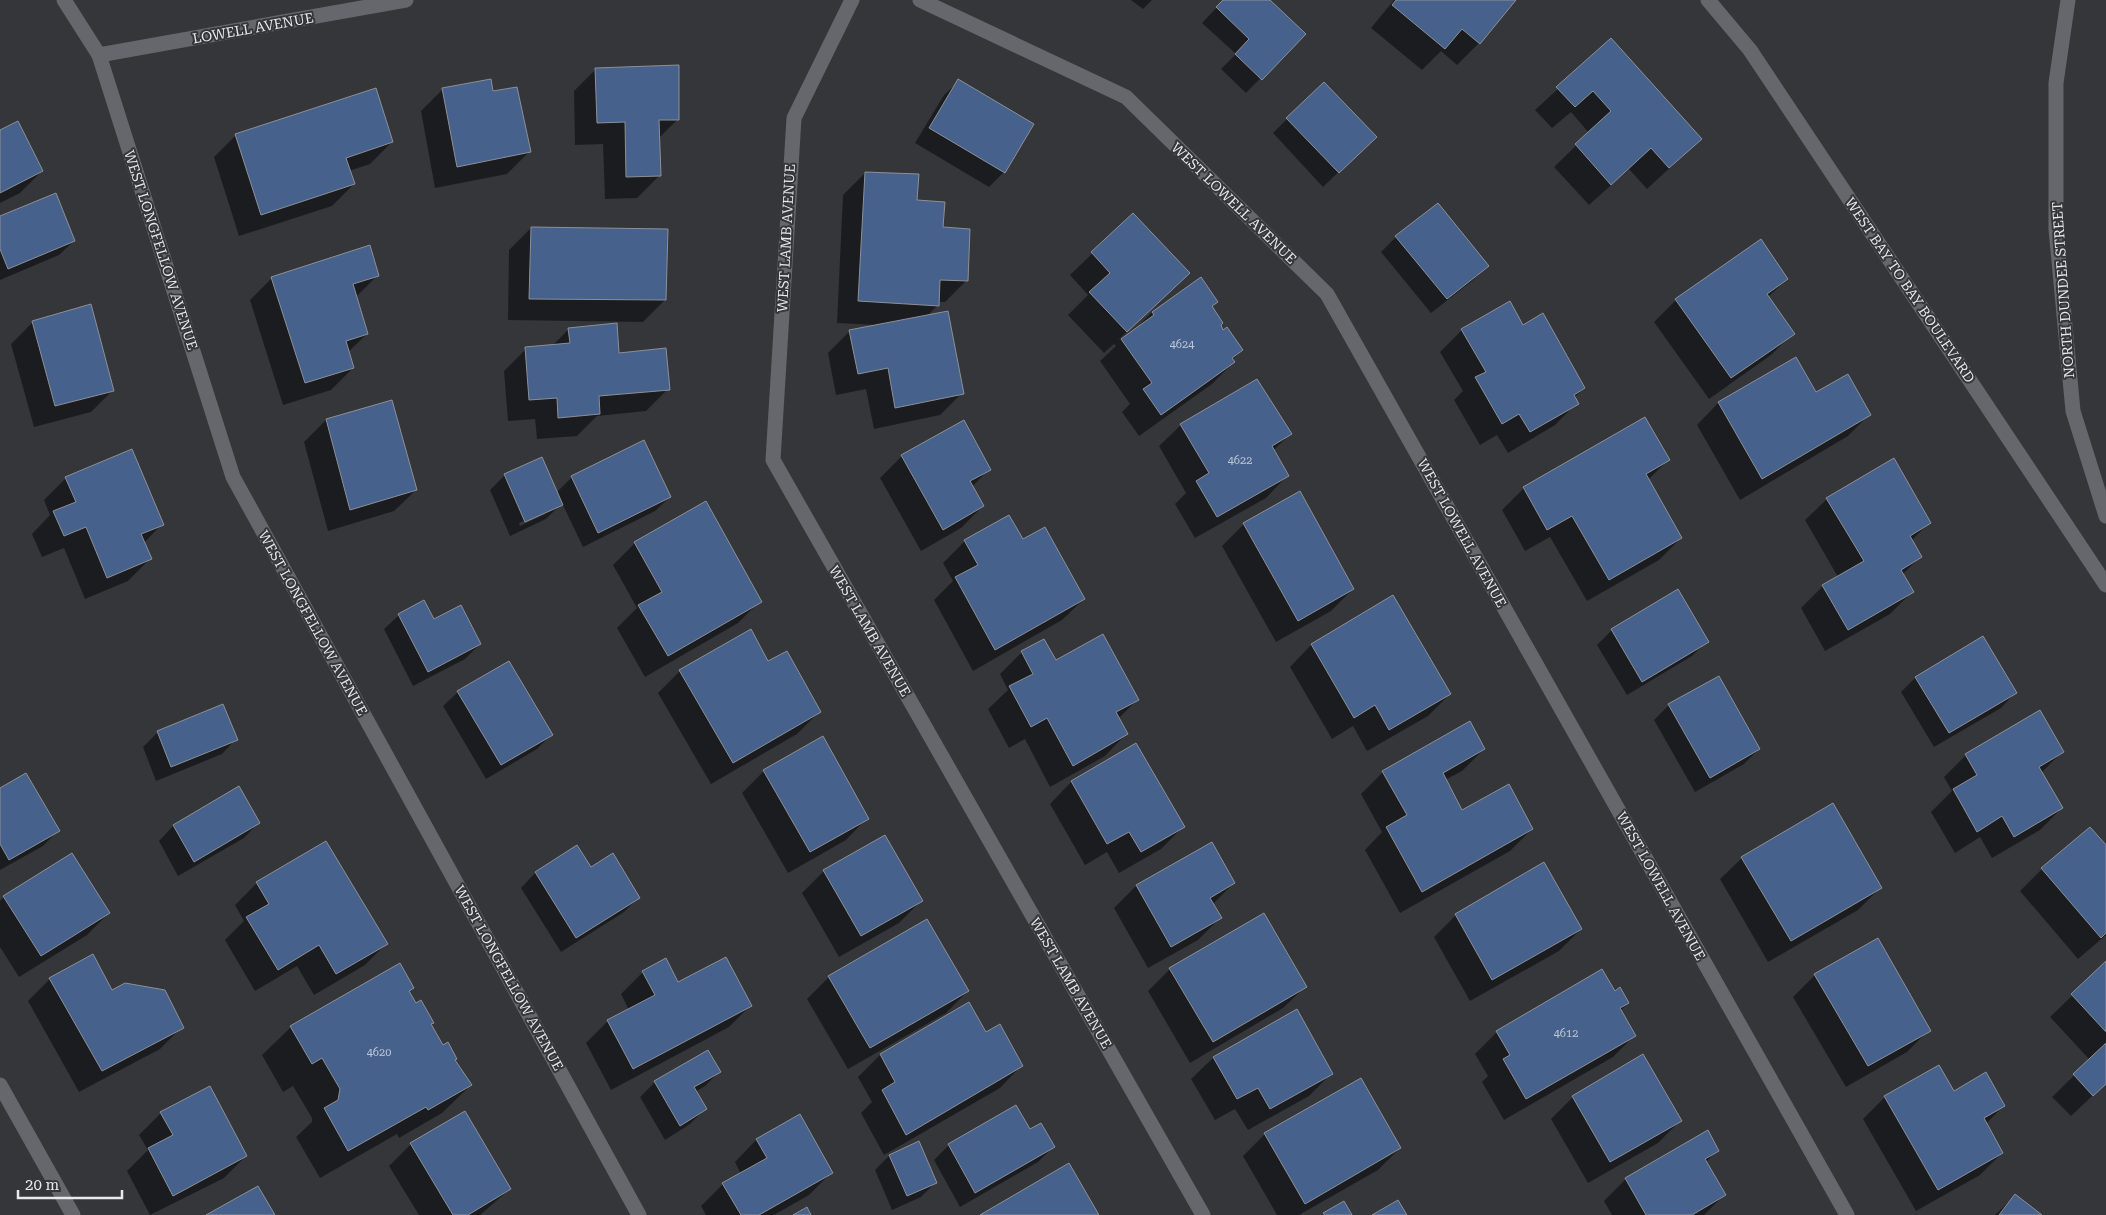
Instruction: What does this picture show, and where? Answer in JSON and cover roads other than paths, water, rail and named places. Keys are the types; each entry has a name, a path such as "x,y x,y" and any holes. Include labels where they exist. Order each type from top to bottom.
{"street":[{"name":"WEST LONGFELLOW AVENUE","path":"64,0 99,55 233,477 639,1215"},
{"name":"LOWELL AVENUE","path":"99,55 406,0"},
{"name":"WEST LAMB AVENUE","path":"852,0 794,118 773,460 1204,1215"},
{"name":"WEST LOWELL AVENUE","path":"920,0 1126,97 1327,294 1848,1215"},
{"name":"WEST BAY TO BAY BOULEVARD","path":"1708,0 1750,50 2106,584"},
{"name":"NORTH DUNDEE STREET","path":"2068,0 2056,82 2056,229 2073,411 2106,516"},
{"path":"0,1085 73,1215"}]}
